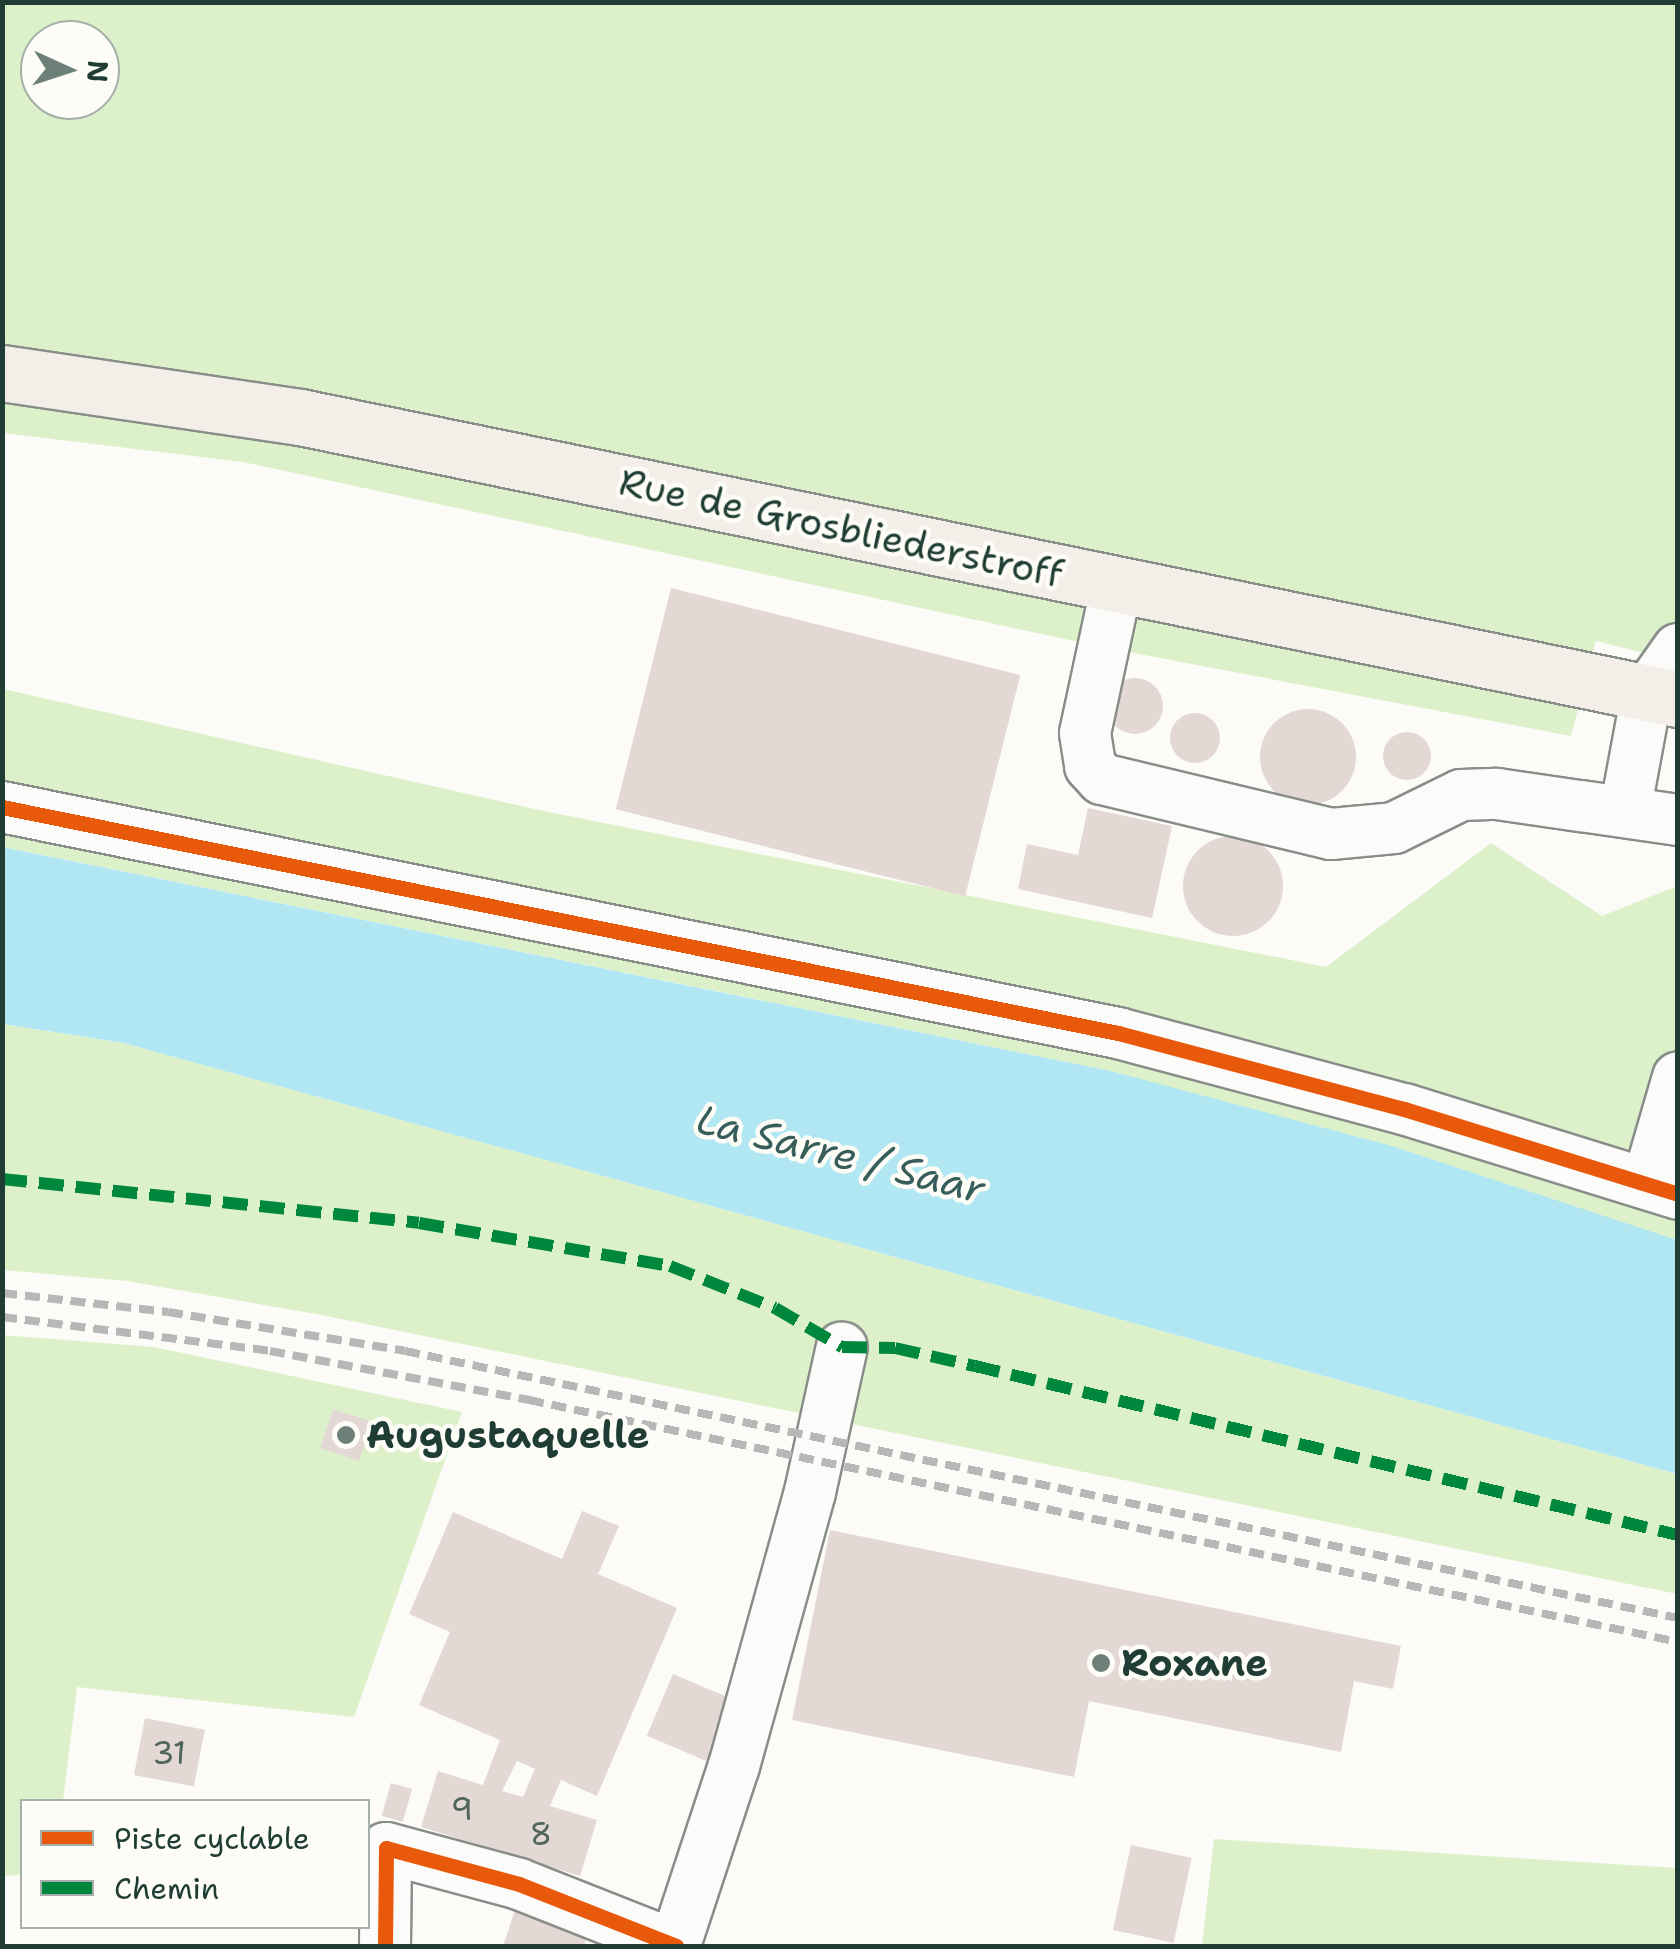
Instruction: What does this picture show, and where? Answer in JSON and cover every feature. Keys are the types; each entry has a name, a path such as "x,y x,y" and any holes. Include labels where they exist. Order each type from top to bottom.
{"main road":[{"name":"Rue de Grosbliederstroff","path":"2,373 300,417 1662,696"}],"street":[{"path":"1117,584 1085,733 1090,766 1102,779 1331,834 1394,828 1460,795 1497,794 1678,820"},
{"path":"1625,812 1678,649"},
{"path":"2,807 1118,1033 1404,1109 1662,1189 1678,1077"},
{"path":"385,1946 386,1848 520,1884 675,1946 744,1730 842,1347"}],"green space":[{"path":"3,3 1677,3 1677,661 1596,641 1571,736 1102,647 243,462 3,433"},
{"path":"3,689 534,809 1326,967 1491,843 1602,916 1677,886 1677,1240 1111,1071 3,847"},
{"path":"2,1024 124,1043 1677,1474 1677,1594 322,1315 127,1281 3,1270"},
{"path":"2,1335 154,1347 462,1412 354,1717 77,1687 63,1799 20,1799 20,1875 2,1876"},
{"path":"1214,1839 1677,1868 1677,1946 1202,1946"}],"water":[{"name":"La Sarre / Saar","path":"2,847 1111,1071 1392,1146 1677,1240 1677,1474 124,1043 3,1024"}],"building":[{"path":"671,588 1020,675 965,896 616,809"},
{"path":"1135,678 1155,686 1163,706 1155,726 1135,734 1115,726 1107,706 1115,686"},
{"path":"1299,709 1317,709 1335,717 1348,730 1356,757 1353,776 1335,797 1317,805 1299,805 1281,797 1268,784 1260,766 1260,748 1268,730 1281,717"},
{"path":"1195,713 1213,720 1220,738 1213,756 1195,763 1177,756 1170,738 1177,720"},
{"path":"1407,732 1424,739 1431,756 1424,773 1407,780 1390,773 1383,756 1390,739"},
{"path":"1088,808 1172,826 1152,918 1018,889 1027,844 1078,855"},
{"path":"1233,836 1252,840 1268,851 1279,867 1283,886 1279,905 1268,921 1252,932 1233,936 1214,932 1198,921 1187,905 1183,886 1187,867 1198,851 1214,840"},
{"name":"Augustaquelle","path":"333,1409 372,1422 359,1461 320,1448"},
{"path":"582,1511 619,1526 598,1574 677,1608 597,1796 561,1780 550,1806 597,1820 580,1876 421,1827 438,1771 483,1785 500,1740 419,1705 450,1632 409,1614 453,1512 562,1559","holes":["517,1761 535,1769 523,1797 502,1791"]},
{"name":"Roxane","path":"830,1530 1401,1646 1393,1689 1354,1681 1341,1752 1089,1701 1074,1777 792,1720"},
{"path":"673,1674 738,1702 712,1763 647,1736"},
{"path":"145,1718 205,1730 194,1787 134,1775"},
{"path":"391,1783 412,1789 403,1822 382,1816"},
{"path":"1131,1845 1192,1858 1174,1943 1113,1930"},
{"path":"517,1904 590,1928 584,1946 503,1946"}],"railway":[{"path":"2,1293 168,1312 405,1351 1678,1618"},
{"path":"2,1317 270,1351 529,1400 1678,1642"}],"marked path":[{"path":"2,1179 419,1223 670,1266 775,1308 842,1347 895,1348 1678,1535"}],"cycle path":[{"path":"2,807 1118,1033 1404,1109 1678,1194"},
{"path":"385,1946 386,1848 519,1884 676,1946"}],"place":[{"name":"Augustaquelle","path":"346,1435"},
{"name":"Roxane","path":"1101,1663"}]}
